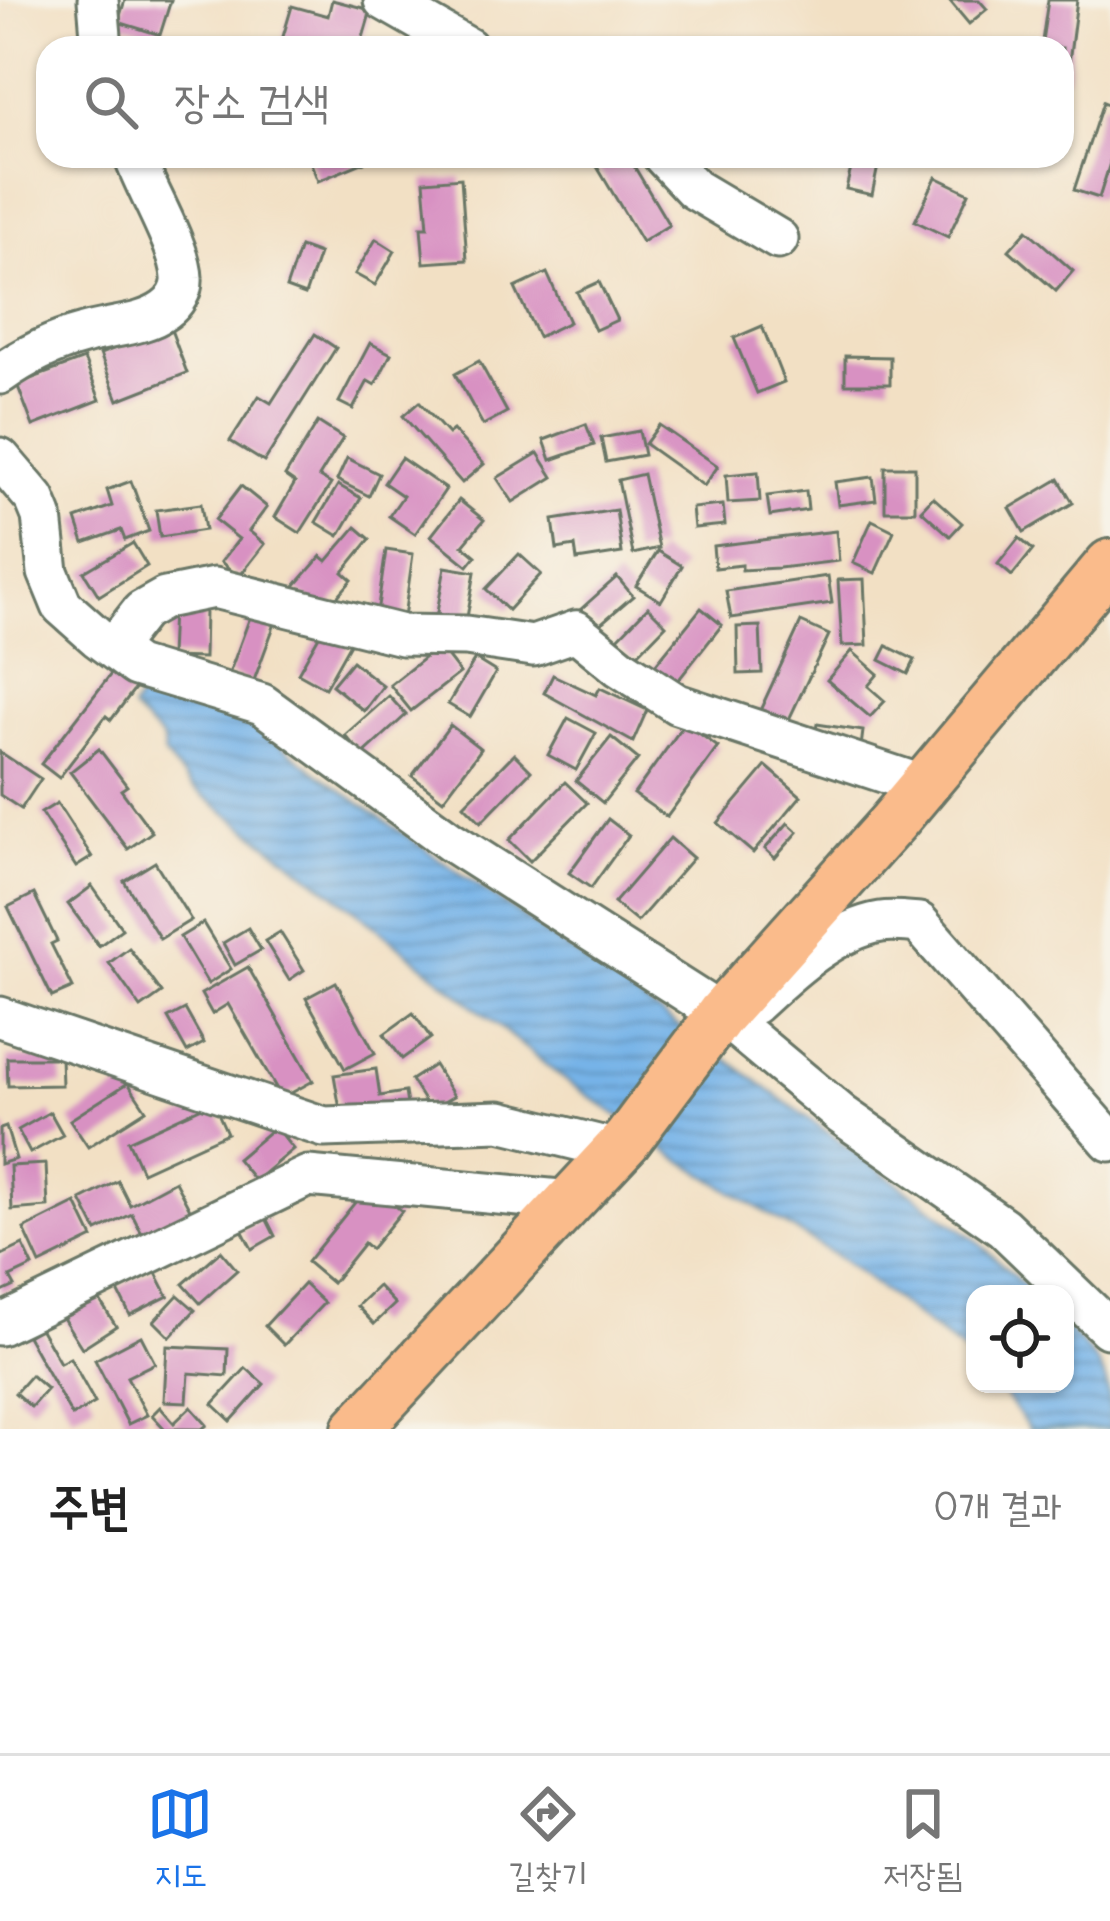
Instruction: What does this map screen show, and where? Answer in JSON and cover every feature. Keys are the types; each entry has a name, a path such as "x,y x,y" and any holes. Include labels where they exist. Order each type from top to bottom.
{"main road":[{"path":"357,1429 622,1145 721,1021 1110,564"}],"street":[{"path":"98,0 101,36"},
{"path":"384,0 447,36"},
{"path":"0,374 47,347 82,334 147,320 177,298 183,283 179,262 139,168"},
{"path":"674,168 694,189 778,238"},
{"path":"0,458 35,499 42,516 48,572 62,606 136,666 262,704 449,841 721,1021 842,1115 1003,1227 1108,1328"},
{"path":"112,647 142,610 165,598 214,588 402,635 466,636 533,646 576,632 620,668 677,704 922,785"},
{"path":"721,1021 850,931 883,921 919,923 1107,1135"},
{"path":"0,1017 323,1127 500,1120 622,1145"},
{"path":"308,1176 323,1127"},
{"path":"0,1325 308,1176 571,1202"}],"water":[{"path":"145,686 189,699 266,733 688,1033 625,1120 561,1077 357,911 191,786 164,755 163,740 132,710"},
{"path":"711,1048 975,1239 1024,1285 966,1285 966,1354 844,1261 646,1138"},
{"path":"1074,1336 1106,1382 1110,1429 1029,1429 1003,1393 1074,1393"}],"building":[{"path":"125,0 171,0 160,35 118,22"},
{"path":"332,0 371,10 363,36 283,36 292,6 328,16"},
{"path":"949,0 979,0 987,9 969,24"},
{"path":"1048,0 1077,0 1072,36 1043,36"},
{"path":"1103,102 1110,105 1110,163 1099,198 1074,190"},
{"path":"313,168 350,168 318,181"},
{"path":"598,168 635,168 669,225 642,242"},
{"path":"851,168 878,168 872,195 846,189"},
{"path":"936,177 969,193 948,237 915,221"},
{"path":"461,178 467,260 424,263 421,227 428,227 424,181"},
{"path":"1027,230 1073,271 1056,291 1009,250"},
{"path":"376,239 395,251 375,285 355,274"},
{"path":"300,247 319,254 305,295 286,288"},
{"path":"547,273 569,322 538,337 515,288"},
{"path":"599,282 617,320 595,330 577,292"},
{"path":"762,326 784,382 757,393 734,338"},
{"path":"170,327 187,373 118,400 100,354"},
{"path":"315,334 336,348 264,462 230,441 259,396 271,403"},
{"path":"370,343 391,354 375,385 368,381 353,409 339,402"},
{"path":"845,356 890,357 890,384 845,384"},
{"path":"84,359 100,400 33,426 17,384"},
{"path":"479,361 507,412 483,425 455,374"},
{"path":"419,402 484,464 462,483 403,416"},
{"path":"318,422 343,438 319,477 331,484 300,533 275,517 295,483 285,476"},
{"path":"586,424 594,445 551,460 544,440"},
{"path":"659,425 718,466 704,486 645,444"},
{"path":"639,431 644,455 606,462 601,438"},
{"path":"538,453 553,477 513,502 497,478"},
{"path":"347,458 379,474 369,496 337,480"},
{"path":"401,458 446,489 415,534 389,516 403,496 384,483"},
{"path":"885,467 915,467 915,511 885,511"},
{"path":"758,472 760,501 728,503 726,475"},
{"path":"643,474 659,548 633,554 618,480"},
{"path":"873,477 876,500 838,505 835,482"},
{"path":"1059,479 1073,503 1024,532 1010,508"},
{"path":"131,481 149,531 125,540 121,530 84,543 76,519 112,506 107,490"},
{"path":"338,485 361,498 339,536 316,522"},
{"path":"241,486 267,507 249,531 265,544 239,577 221,562 239,539 215,520"},
{"path":"806,491 808,510 770,516 767,496"},
{"path":"933,497 962,523 950,536 921,510"},
{"path":"459,500 484,520 463,545 476,556 468,566 431,536"},
{"path":"201,504 205,530 160,537 156,510"},
{"path":"723,505 725,525 694,528 692,508"},
{"path":"616,510 622,553 577,560 575,546 557,549 553,520"},
{"path":"872,520 894,531 875,573 853,563"},
{"path":"356,527 370,539 343,572 352,580 324,612 294,587 321,556 327,561"},
{"path":"836,531 839,561 779,568 715,568 713,546"},
{"path":"1019,538 1033,550 1012,576 998,564"},
{"path":"133,543 147,566 99,596 84,572"},
{"path":"386,550 413,554 403,624 376,620"},
{"path":"658,551 682,566 661,601 636,586"},
{"path":"519,554 541,574 508,610 486,589"},
{"path":"445,567 475,572 466,623 436,618"},
{"path":"828,576 832,603 731,618 726,591"},
{"path":"617,577 633,596 597,627 581,609"},
{"path":"864,579 867,645 842,646 838,580"},
{"path":"256,601 280,610 253,683 229,674"},
{"path":"648,607 666,625 633,659 615,641"},
{"path":"701,608 722,625 673,687 651,670"},
{"path":"172,609 205,610 204,658 170,657"},
{"path":"801,622 829,635 783,732 756,719"},
{"path":"325,625 352,640 325,688 298,673"},
{"path":"760,626 762,673 738,674 737,627"},
{"path":"439,646 460,673 411,711 390,685"},
{"path":"887,646 915,660 908,674 880,660"},
{"path":"852,651 878,674 868,686 885,701 870,717 827,680"},
{"path":"475,659 496,672 470,717 448,704"},
{"path":"352,661 383,686 364,711 332,685"},
{"path":"114,670 136,687 111,720 106,716 59,778 41,764"},
{"path":"553,675 596,695 600,688 647,710 633,742 544,693"},
{"path":"389,696 406,715 362,755 345,735"},
{"path":"568,718 596,733 576,770 548,755"},
{"path":"685,723 718,747 667,817 634,794"},
{"path":"817,724 863,731 861,747 814,740"},
{"path":"450,725 481,749 443,800 412,776"},
{"path":"611,737 638,759 603,803 576,781"},
{"path":"99,749 127,786 121,790 152,832 128,849 70,772"},
{"path":"0,752 41,779 21,809 0,795"},
{"path":"514,754 531,771 481,822 464,805"},
{"path":"766,766 801,796 753,853 718,823"},
{"path":"565,782 587,803 530,861 509,840"},
{"path":"57,803 92,857 76,867 41,813"},
{"path":"608,819 629,835 591,888 569,873"},
{"path":"788,823 798,832 775,858 765,849"},
{"path":"670,838 693,858 637,922 614,903"},
{"path":"155,862 191,920 160,939 124,881"},
{"path":"92,886 122,929 99,946 68,904"},
{"path":"34,894 73,988 52,997 8,907"},
{"path":"203,923 231,969 208,984 180,937"},
{"path":"248,928 261,950 235,965 223,943"},
{"path":"280,932 304,970 289,980 265,941"},
{"path":"129,948 162,993 141,1008 109,963"},
{"path":"248,967 313,1081 282,1098 228,1004 212,1014 201,994"},
{"path":"336,982 375,1053 345,1069 306,998"},
{"path":"185,1009 204,1043 187,1052 168,1018"},
{"path":"413,1013 431,1038 402,1059 384,1034"},
{"path":"7,1058 61,1058 62,1085 8,1086"},
{"path":"434,1065 454,1096 430,1110 411,1080"},
{"path":"376,1069 380,1096 405,1092 408,1111 342,1121 334,1075"},
{"path":"128,1083 146,1110 88,1147 70,1120"},
{"path":"213,1102 227,1133 142,1172 128,1141"},
{"path":"50,1112 63,1135 30,1153 18,1130"},
{"path":"6,1127 16,1159 0,1164 0,1129"},
{"path":"275,1127 293,1149 255,1181 237,1159"},
{"path":"46,1164 48,1207 12,1210 10,1166"},
{"path":"118,1181 130,1205 175,1181 193,1215 145,1240 132,1214 97,1231 81,1200"},
{"path":"369,1185 402,1211 371,1249 364,1243 332,1283 307,1262"},
{"path":"76,1203 93,1238 40,1264 24,1229"},
{"path":"266,1218 275,1236 252,1249 242,1230"},
{"path":"23,1245 33,1266 10,1277 15,1286 0,1293 0,1256"},
{"path":"221,1251 237,1270 200,1303 183,1284"},
{"path":"154,1269 168,1296 130,1315 117,1289"},
{"path":"304,1284 324,1303 284,1345 265,1326"},
{"path":"378,1286 395,1304 374,1324 357,1306"},
{"path":"178,1295 195,1310 170,1337 154,1321"},
{"path":"97,1296 116,1326 82,1348 63,1318"},
{"path":"40,1328 60,1363 70,1358 95,1403 72,1416 27,1336"},
{"path":"141,1336 155,1363 127,1377 147,1415 128,1424 95,1360"},
{"path":"167,1346 228,1349 227,1376 189,1373 187,1402 164,1401"},
{"path":"246,1368 264,1384 231,1421 213,1404"},
{"path":"31,1375 47,1389 31,1407 15,1393"},
{"path":"160,1407 174,1423 191,1407 207,1425 165,1429 152,1415"}]}
